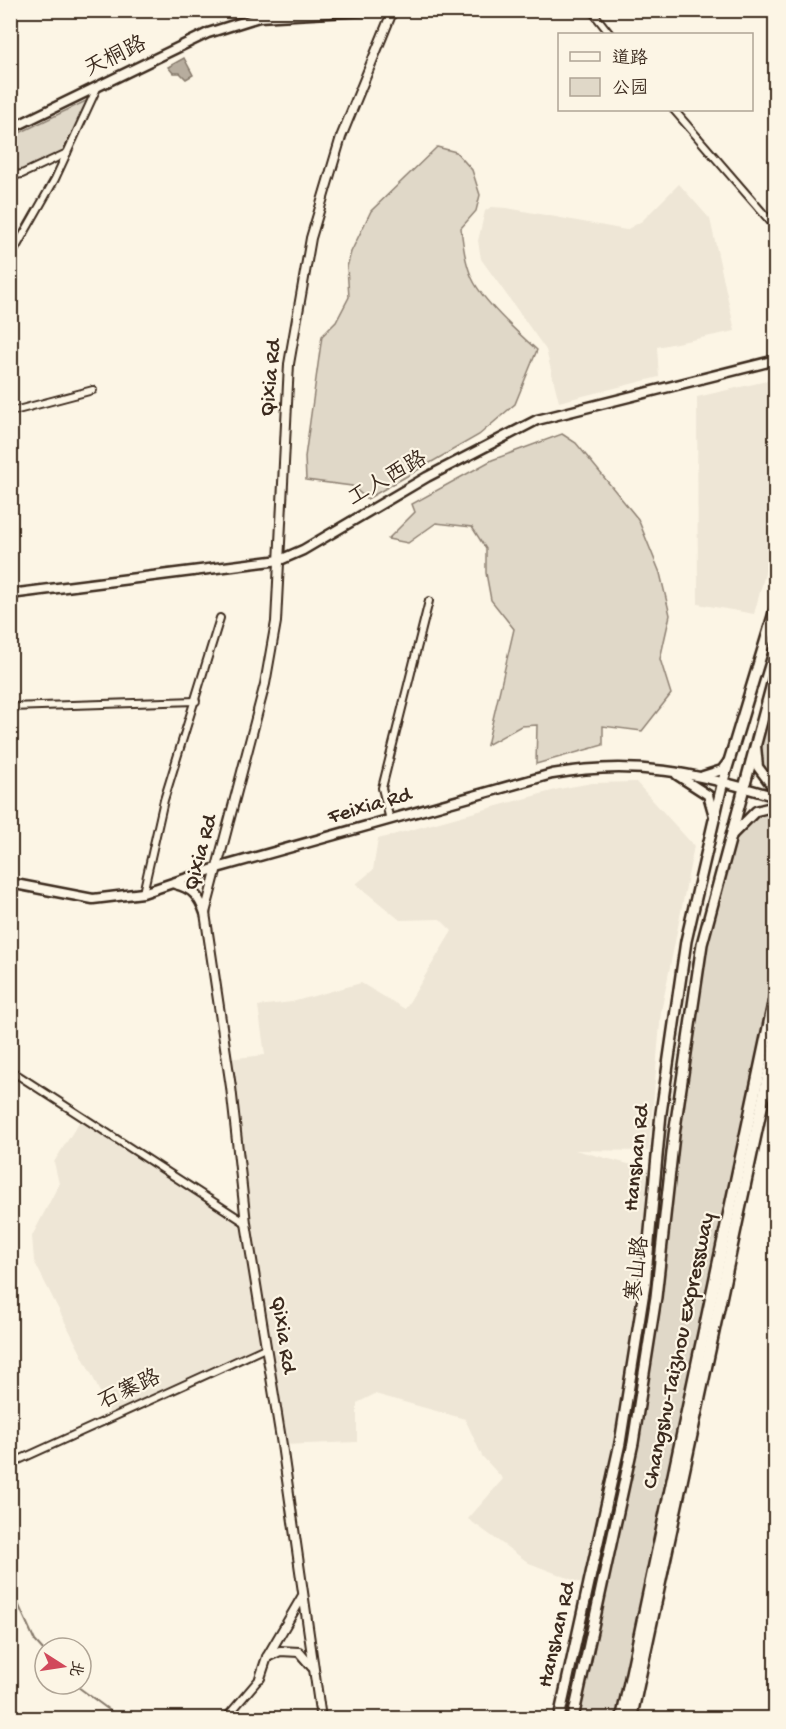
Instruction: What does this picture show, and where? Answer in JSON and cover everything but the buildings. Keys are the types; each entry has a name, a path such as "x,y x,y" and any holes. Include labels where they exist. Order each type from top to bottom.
{"highway":[{"name":"Changshu-Taizhou Expressway","path":"622,1719 776,992"},
{"name":"Changshu-Taizhou Expressway","path":"631,1719 776,1039"}],"main road":[{"name":"天桐路","path":"13,127 208,33 259,17 382,10"},
{"name":"工人西路","path":"10,594 280,560 303,550 427,477 537,420 776,360"},
{"name":"Hanshan Rd","path":"559,1719 620,1443 645,1285 661,1113 685,951 723,781 776,606"},
{"path":"742,787 776,669"},
{"path":"755,739 759,767 776,791"},
{"path":"702,777 722,770 730,759"},
{"name":"Feixia Rd","path":"10,883 93,899 143,893 217,868 552,774 585,768 639,767 669,771 723,781 776,797"},
{"path":"669,771 694,784 708,795 714,819"},
{"name":"寒山路","path":"573,1719 633,1443 656,1297 674,1135 698,965 742,787"},
{"path":"727,841 739,825 756,811 776,806"},
{"path":"174,884 188,887 200,898 205,913"}],"street":[{"name":"Qixia Rd","path":"321,1719 282,1445 246,1222 231,1087 205,913 265,684 276,622 289,364 311,238 341,137 393,10"},
{"path":"591,10 609,33"},
{"path":"10,258 55,179 97,88"},
{"path":"675,111 776,228"},
{"path":"10,176 22,174 67,153"},
{"path":"10,412 93,390"},
{"path":"390,820 382,788 429,601"},
{"path":"143,893 164,800 220,618"},
{"path":"10,707 196,701"},
{"path":"10,1070 246,1222"},
{"name":"石寨路","path":"10,1464 265,1348"},
{"path":"226,1719 260,1678 267,1657 302,1597"},
{"path":"267,1657 280,1651 299,1652 313,1668"}],"shaded area":[{"path":"184,58 193,75 186,79 180,73 173,73 168,67"},
{"path":"679,184 710,219 735,331 657,347 659,377 559,402 546,350 481,259 478,241 485,211 491,207 507,208 626,230 642,221"},
{"path":"775,379 775,537 754,614 698,604 697,397"},
{"path":"636,782 694,846 661,1012 649,1151 575,1150 655,1171 620,1443 589,1586 529,1563 468,1519 503,1479 482,1456 465,1419 375,1394 357,1403 357,1442 282,1445 264,1348 112,1419 34,1261 32,1236 59,1184 54,1162 83,1116 245,1222 226,1059 265,1055 258,1006 292,1002 361,983 405,1009 452,931 440,919 400,920 356,884 373,870 378,839 559,789 592,783"}],"green space":[{"path":"92,98 67,153 11,176 11,137"},
{"path":"437,147 456,152 472,170 480,195 476,211 461,228 466,260 472,278 492,306 537,350 515,404 479,435 367,499 352,486 306,480 305,457 322,336 336,322 349,297 347,267 351,252 371,211"},
{"path":"562,434 576,443 638,519 660,573 670,615 660,659 671,694 642,731 603,726 603,745 536,764 537,725 521,726 487,745 514,629 491,600 486,573 486,549 472,527 436,523 408,543 388,539 415,512 412,504 492,460"},
{"path":"775,669 775,789 758,767 755,739"},
{"path":"775,806 775,992 622,1718 573,1718 633,1443 687,1039 727,841 756,811"}],"waterway":[{"path":"10,1586 33,1637"},
{"path":"90,1696 120,1718"}]}
